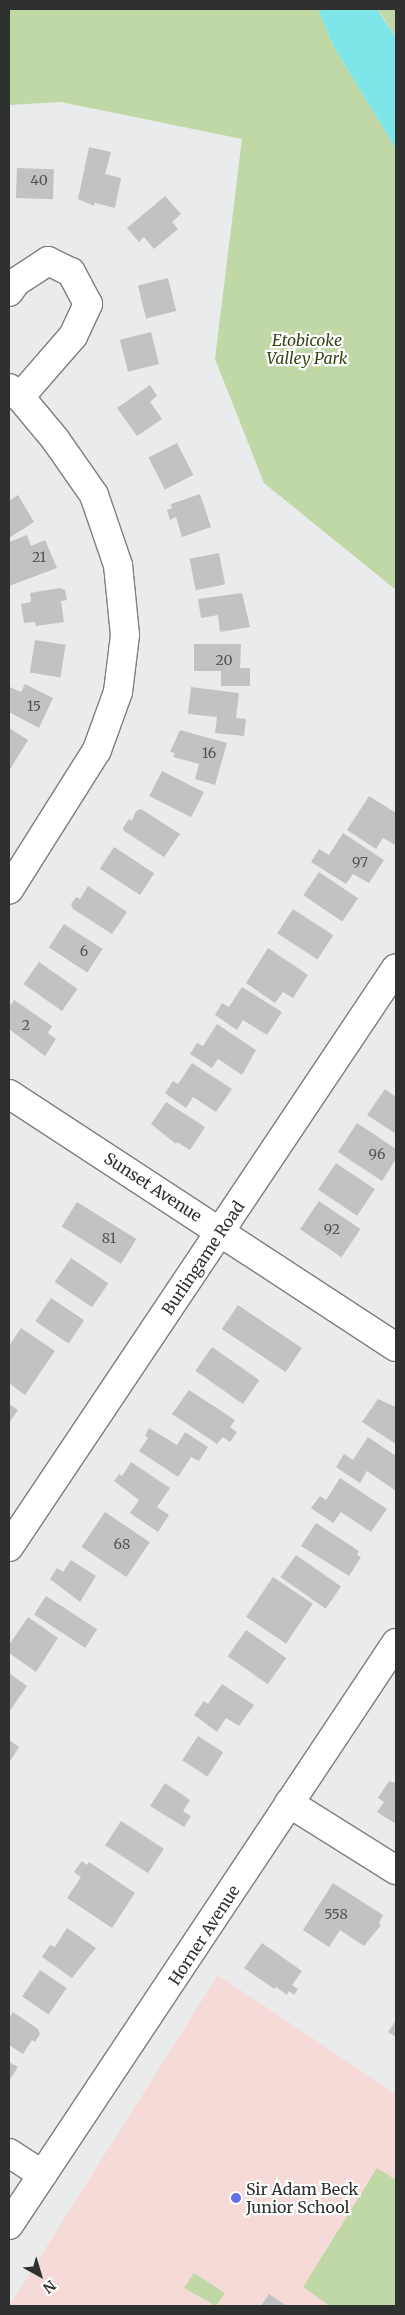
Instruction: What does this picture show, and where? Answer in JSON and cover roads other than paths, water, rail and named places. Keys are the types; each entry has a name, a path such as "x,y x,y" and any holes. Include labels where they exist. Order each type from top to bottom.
{"street":[{"path":"9,292 16,282 48,261 71,272 88,304 74,336 14,392 55,439 94,495 118,565 125,635 118,692 97,750 9,890"},
{"name":"Burlingame Road","path":"9,1548 396,968"},
{"name":"Sunset Avenue","path":"9,1094 396,1347"},
{"name":"Horner Avenue","path":"9,2225 184,1967 289,1803 396,1643"},
{"path":"289,1803 396,1870"},
{"path":"9,2153 43,2174"}],"water":[{"path":"318,9 377,9 396,38 396,149 334,47"}],"place":[{"name":"Sir Adam Beck Junior School","path":"236,2198"}],"park label":[{"name":"Etobicoke Valley Park","path":"307,349"}]}
